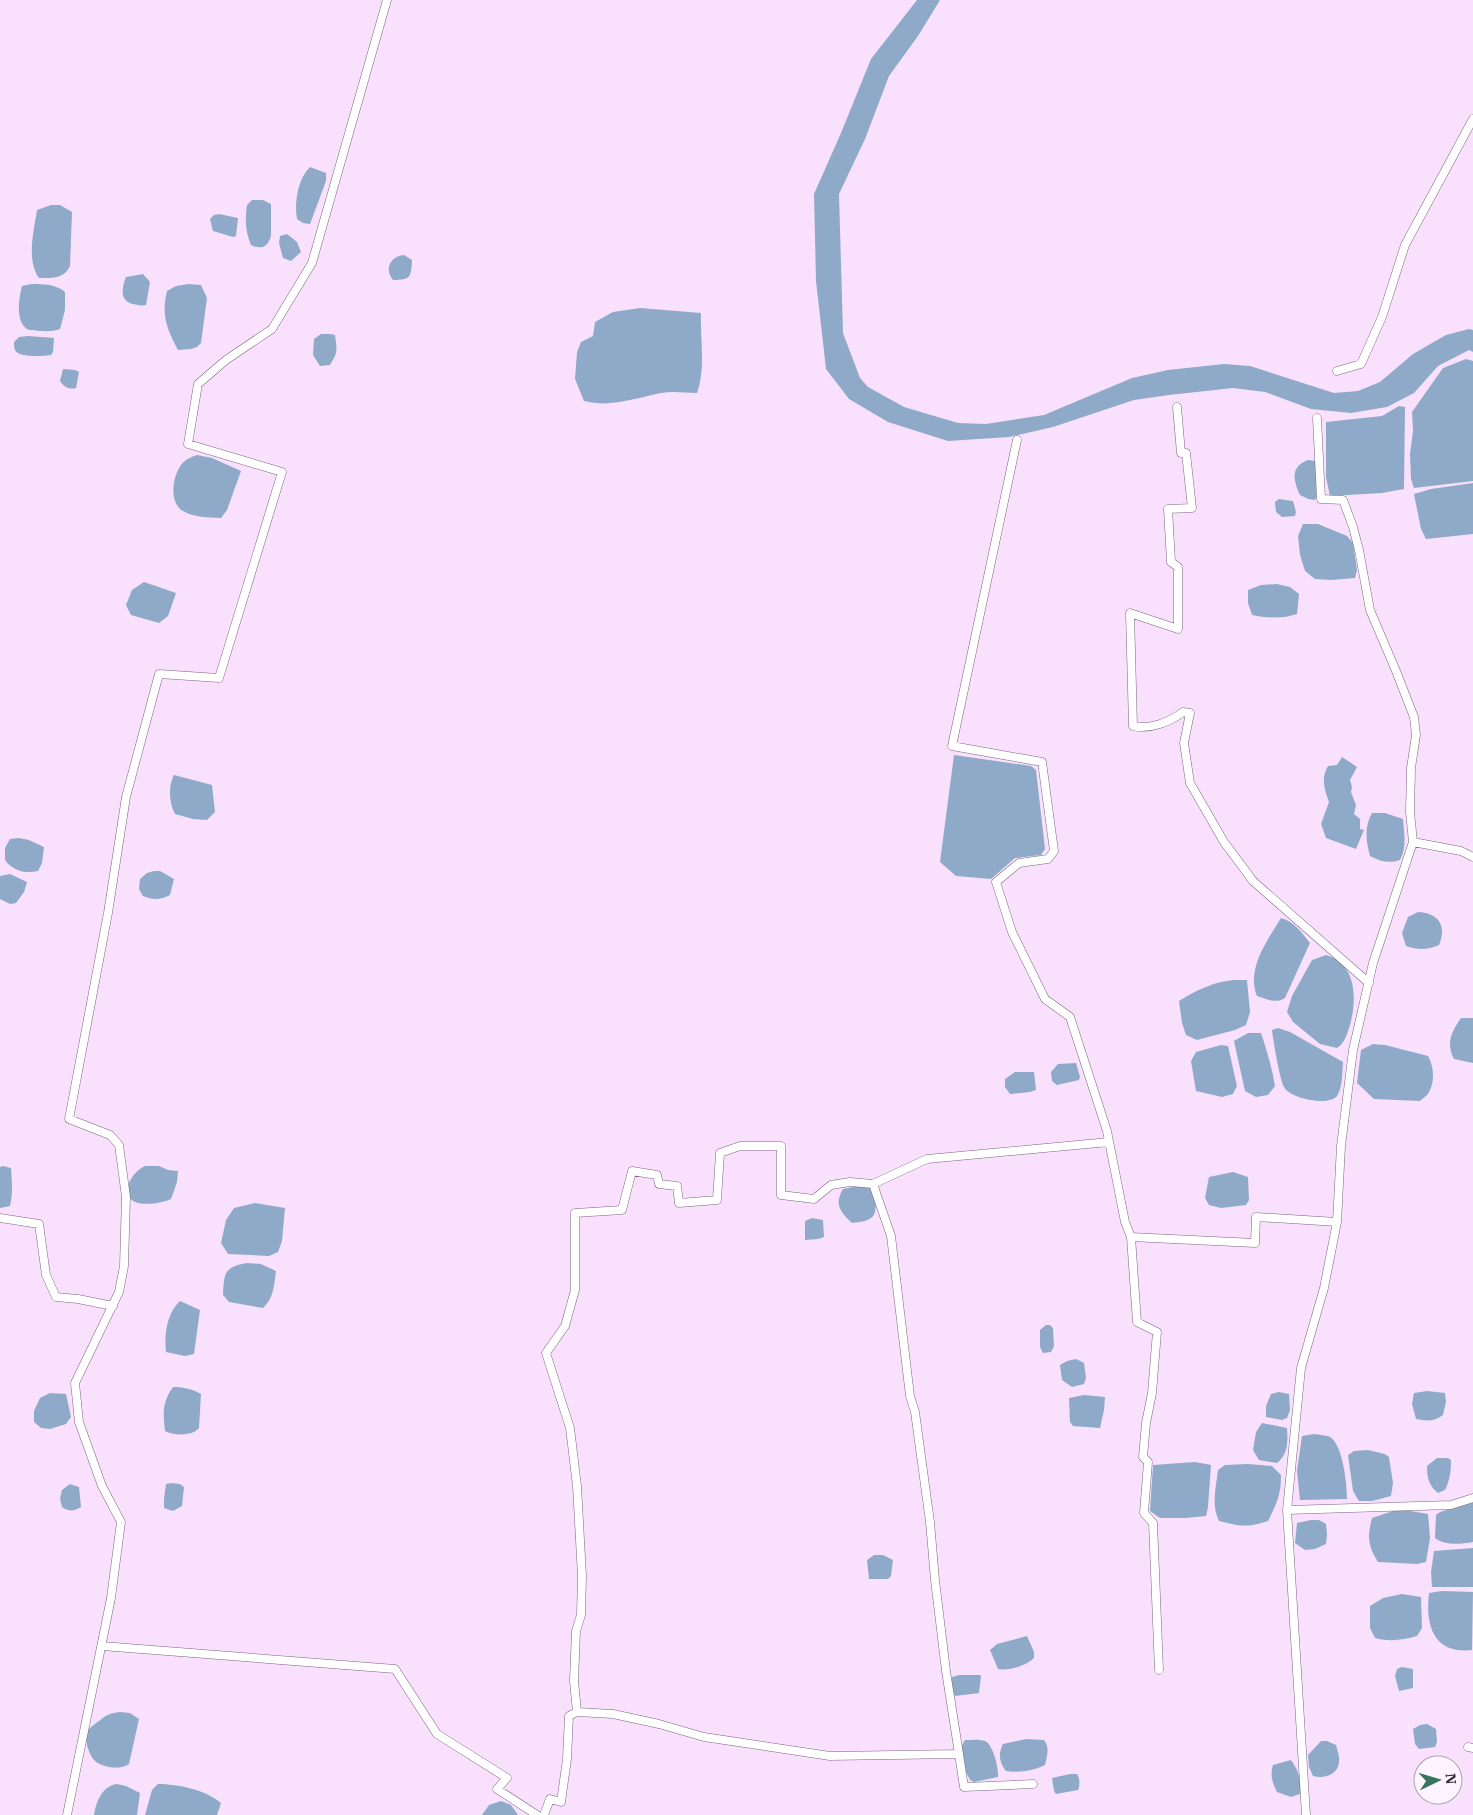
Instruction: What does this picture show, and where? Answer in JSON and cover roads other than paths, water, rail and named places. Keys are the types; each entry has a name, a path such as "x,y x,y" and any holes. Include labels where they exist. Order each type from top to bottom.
{"street":[{"path":"67,1815 111,1598 121,1522 102,1486 81,1429 75,1383 118,1292 124,1266 126,1197 119,1145 110,1135 69,1119 108,913 126,797 159,674 220,678 282,472 188,444 198,384 226,360 272,329 312,263 387,0"},
{"path":"1337,371 1361,364 1382,317 1405,245 1473,119"},
{"path":"1177,407 1181,453 1186,453 1192,508 1168,508 1171,562 1178,566 1178,629 1130,613 1133,726 1144,728 1176,717 1183,712 1190,713 1184,744 1190,783 1224,842 1252,881 1369,983"},
{"path":"1306,1815 1287,1510 1301,1368 1324,1288 1337,1222 1341,1146 1352,1050 1373,963 1413,842 1410,812 1411,768 1416,735 1414,717 1370,610 1359,550 1343,500 1321,499 1317,418"},
{"path":"1017,440 952,746 1042,762 1054,851 1048,859 1019,864 996,882 1012,932 1045,999 1070,1017 1109,1142 1125,1222 1131,1237 1137,1322 1157,1332 1152,1393 1146,1423 1143,1457 1148,1462 1144,1512 1153,1523 1159,1670"},
{"path":"1413,842 1461,851 1473,857"},
{"path":"577,1712 574,1681 576,1631 581,1615 582,1576 577,1486 570,1428 546,1353 565,1326 576,1290 575,1213 622,1210 632,1171 657,1175 659,1184 677,1186 679,1203 717,1200 720,1153 740,1146 781,1146 781,1195 814,1199 831,1185 850,1182 873,1184 927,1159 1109,1142"},
{"path":"873,1184 891,1236 910,1396 915,1412 930,1522 935,1580 964,1787 1033,1784"},
{"path":"1131,1237 1255,1243 1256,1217 1337,1222"},
{"path":"0,1218 39,1224 46,1275 56,1297 113,1306"},
{"path":"1287,1510 1451,1505 1473,1498"},
{"path":"102,1646 395,1669 437,1734 507,1778 497,1788 537,1815"},
{"path":"544,1815 550,1799 561,1802 567,1759 569,1716 577,1712 613,1714 714,1739 830,1756 958,1754"}],"water":[{"path":"917,0 940,0 918,36 889,76 865,139 839,194 843,333 860,378 868,387 904,407 958,423 986,424 1044,415 1132,378 1168,370 1224,364 1250,366 1334,393 1358,391 1380,382 1413,354 1446,335 1469,329 1473,330 1473,352 1469,350 1438,366 1414,393 1387,407 1351,413 1311,409 1265,392 1233,388 1134,400 1053,427 1009,437 948,441 888,422 849,399 826,369 816,281 814,194 871,59"},
{"path":"310,167 326,173 326,181 310,224 303,223 297,219 296,206 302,178"},
{"path":"252,200 263,200 271,204 271,236 268,243 261,247 251,245 247,230 247,205"},
{"path":"51,205 60,205 72,212 70,266 61,276 39,278 35,271 32,254 34,227 37,210"},
{"path":"219,214 238,218 236,236 233,237 213,231 210,219 214,215"},
{"path":"287,234 297,242 301,252 291,261 283,258 279,243 280,236"},
{"path":"404,255 412,260 410,274 407,278 393,280 389,272 390,264 395,258"},
{"path":"143,274 150,282 146,305 133,304 125,300 123,285 126,277"},
{"path":"45,284 65,292 65,310 60,329 55,331 39,331 27,329 23,325 19,315 22,286"},
{"path":"201,285 207,298 201,343 191,349 178,350 166,322 165,300 167,291 176,286"},
{"path":"640,308 701,313 702,363 697,393 666,392 613,403 584,401 575,379 577,352 581,342 593,336 595,322 613,312"},
{"path":"321,334 335,335 336,351 330,365 320,366 313,355 314,339"},
{"path":"19,337 54,338 51,355 32,356 17,353 14,342"},
{"path":"1466,359 1473,361 1473,481 1414,488 1411,479 1410,454 1413,431 1412,412 1443,368"},
{"path":"63,369 79,372 76,388 67,388 60,381"},
{"path":"1399,406 1405,407 1404,489 1382,493 1330,496 1326,477 1326,422 1382,416"},
{"path":"197,455 212,458 241,471 227,510 221,518 192,515 178,507 175,501 173,493 178,470 186,460"},
{"path":"1308,460 1315,461 1318,493 1315,500 1300,495 1295,479 1298,466"},
{"path":"1473,483 1473,534 1426,539 1421,529 1414,494 1431,489"},
{"path":"1279,499 1293,501 1296,512 1295,516 1282,517 1276,512 1275,502"},
{"path":"1303,524 1318,524 1347,536 1353,543 1357,570 1355,578 1315,579 1305,571 1300,555 1298,536"},
{"path":"144,582 176,593 168,616 159,623 131,615 126,605 132,590"},
{"path":"1277,584 1290,587 1299,594 1297,614 1275,618 1252,615 1248,603 1248,590 1261,585"},
{"path":"954,755 1031,766 1036,770 1045,849 1041,855 1015,858 991,879 956,876 940,862"},
{"path":"1342,757 1357,767 1350,780 1351,792 1356,805 1354,814 1360,819 1360,829 1364,830 1356,849 1326,838 1321,824 1329,802 1324,784 1324,775 1328,766 1337,765"},
{"path":"174,775 212,785 215,812 207,820 193,819 175,814 171,805 170,794"},
{"path":"1372,813 1385,813 1403,819 1404,845 1400,860 1384,861 1370,856 1366,834 1369,818"},
{"path":"10,839 29,840 44,847 42,863 38,871 20,871 12,867 5,860 5,848"},
{"path":"160,871 174,879 170,895 156,899 143,896 139,889 140,879 147,873"},
{"path":"10,874 27,882 24,892 16,903 10,904 0,899 0,876"},
{"path":"1418,912 1431,915 1439,922 1442,932 1439,945 1422,949 1406,946 1402,933 1408,917"},
{"path":"1281,918 1301,931 1310,943 1285,998 1275,1001 1257,996 1254,976 1264,946"},
{"path":"1326,955 1344,966 1349,974 1354,994 1354,1004 1347,1035 1337,1048 1320,1044 1293,1022 1287,1012 1292,996 1312,960"},
{"path":"1234,980 1247,980 1250,1012 1246,1025 1235,1030 1197,1040 1186,1035 1179,1001 1205,987"},
{"path":"1461,1018 1473,1018 1473,1063 1454,1059 1450,1048 1451,1038"},
{"path":"1278,1028 1290,1032 1343,1062 1341,1084 1337,1096 1326,1101 1318,1101 1301,1098 1287,1091 1281,1077 1272,1030"},
{"path":"1248,1033 1261,1033 1275,1086 1268,1095 1256,1097 1245,1091 1234,1041"},
{"path":"1373,1044 1385,1045 1428,1056 1432,1064 1433,1074 1428,1094 1420,1101 1374,1099 1357,1083 1361,1050"},
{"path":"1221,1045 1228,1046 1237,1086 1233,1094 1222,1097 1196,1091 1191,1061 1196,1052"},
{"path":"1076,1063 1080,1077 1079,1080 1057,1085 1052,1081 1051,1072 1058,1064"},
{"path":"1015,1072 1034,1072 1036,1090 1010,1094 1005,1087 1005,1079"},
{"path":"145,1166 159,1166 168,1170 178,1171 177,1182 171,1199 144,1204 133,1201 130,1198 128,1189 131,1179 137,1171"},
{"path":"0,1167 11,1168 12,1192 10,1206 0,1208"},
{"path":"1233,1172 1248,1177 1249,1200 1246,1205 1221,1208 1209,1205 1205,1198 1209,1177"},
{"path":"868,1186 873,1190 874,1214 867,1220 852,1223 840,1208 840,1194 843,1189"},
{"path":"255,1203 285,1208 282,1241 278,1252 269,1256 228,1254 221,1243 226,1220 234,1208"},
{"path":"812,1218 823,1220 824,1237 805,1240 805,1221"},
{"path":"247,1263 261,1264 276,1271 271,1296 263,1308 229,1302 223,1295 227,1272 234,1267"},
{"path":"180,1301 200,1310 194,1354 185,1356 166,1352 167,1324 172,1312"},
{"path":"1046,1325 1050,1325 1053,1328 1054,1346 1051,1352 1043,1353 1040,1347 1040,1330"},
{"path":"1076,1359 1084,1363 1086,1378 1084,1384 1072,1387 1062,1380 1060,1365"},
{"path":"173,1387 181,1387 201,1394 199,1428 192,1433 178,1434 165,1431 164,1408"},
{"path":"1427,1391 1445,1393 1446,1402 1443,1415 1430,1420 1416,1419 1412,1404 1414,1393"},
{"path":"1279,1392 1289,1394 1290,1410 1287,1418 1282,1420 1266,1417 1266,1406 1271,1394"},
{"path":"50,1393 66,1394 71,1417 66,1424 50,1429 41,1428 34,1422 34,1411 40,1398"},
{"path":"1084,1395 1105,1397 1100,1428 1073,1426 1070,1422 1069,1398"},
{"path":"1262,1423 1287,1428 1286,1447 1283,1456 1277,1463 1259,1460 1253,1450 1256,1432"},
{"path":"1314,1434 1330,1437 1338,1448 1345,1475 1347,1499 1300,1500 1297,1471 1302,1436"},
{"path":"1368,1450 1385,1454 1389,1457 1393,1483 1391,1496 1372,1501 1359,1501 1353,1491 1348,1455 1354,1451"},
{"path":"1437,1458 1448,1458 1451,1460 1447,1486 1445,1490 1438,1493 1431,1485 1427,1470 1427,1466"},
{"path":"1195,1462 1211,1465 1206,1516 1160,1518 1150,1511 1153,1465"},
{"path":"1225,1465 1272,1466 1281,1475 1278,1499 1268,1521 1255,1525 1243,1525 1219,1521 1215,1509 1215,1489 1218,1470"},
{"path":"70,1484 79,1487 81,1507 67,1510 62,1507 60,1499 62,1490"},
{"path":"166,1484 180,1484 184,1487 182,1506 173,1511 164,1508"},
{"path":"1473,1502 1473,1542 1448,1543 1435,1538 1436,1515 1440,1512"},
{"path":"1399,1509 1428,1514 1430,1538 1426,1562 1417,1564 1378,1562 1369,1541 1372,1518"},
{"path":"1319,1520 1326,1524 1326,1544 1315,1549 1305,1550 1295,1543 1297,1523"},
{"path":"1473,1548 1473,1587 1432,1587 1431,1572 1434,1551"},
{"path":"874,1555 883,1555 893,1560 891,1576 888,1579 869,1579 867,1560"},
{"path":"1442,1591 1473,1592 1472,1650 1459,1650 1449,1647 1435,1635 1429,1616 1429,1593"},
{"path":"1402,1594 1421,1597 1422,1628 1417,1636 1407,1639 1375,1638 1370,1628 1370,1606 1383,1598"},
{"path":"1027,1636 1034,1652 1034,1658 1017,1667 998,1669 990,1650 997,1644"},
{"path":"1402,1667 1413,1669 1413,1688 1399,1691 1395,1676 1397,1669"},
{"path":"980,1675 979,1693 955,1696 951,1687 952,1677"},
{"path":"120,1712 130,1713 139,1719 129,1764 117,1768 108,1767 93,1759 87,1746 87,1732 106,1716"},
{"path":"1427,1724 1436,1729 1437,1742 1435,1747 1419,1749 1415,1744 1413,1729"},
{"path":"1026,1739 1044,1740 1047,1749 1045,1765 1026,1771 1006,1771 1000,1758 1003,1744"},
{"path":"965,1740 980,1740 988,1743 995,1757 998,1777 974,1782 970,1780 966,1772 961,1747"},
{"path":"1321,1741 1327,1741 1336,1745 1339,1762 1333,1773 1317,1777 1313,1776 1309,1767 1308,1755"},
{"path":"1291,1760 1298,1772 1301,1785 1300,1794 1291,1797 1277,1792 1273,1782 1272,1769 1273,1765"},
{"path":"1077,1774 1078,1776 1078,1790 1056,1794 1052,1778"},
{"path":"117,1784 140,1793 137,1815 94,1815 101,1795 107,1788"},
{"path":"158,1784 174,1785 200,1791 215,1798 221,1803 217,1815 145,1815 152,1790"},
{"path":"501,1801 511,1805 518,1815 482,1815 489,1805"}]}
